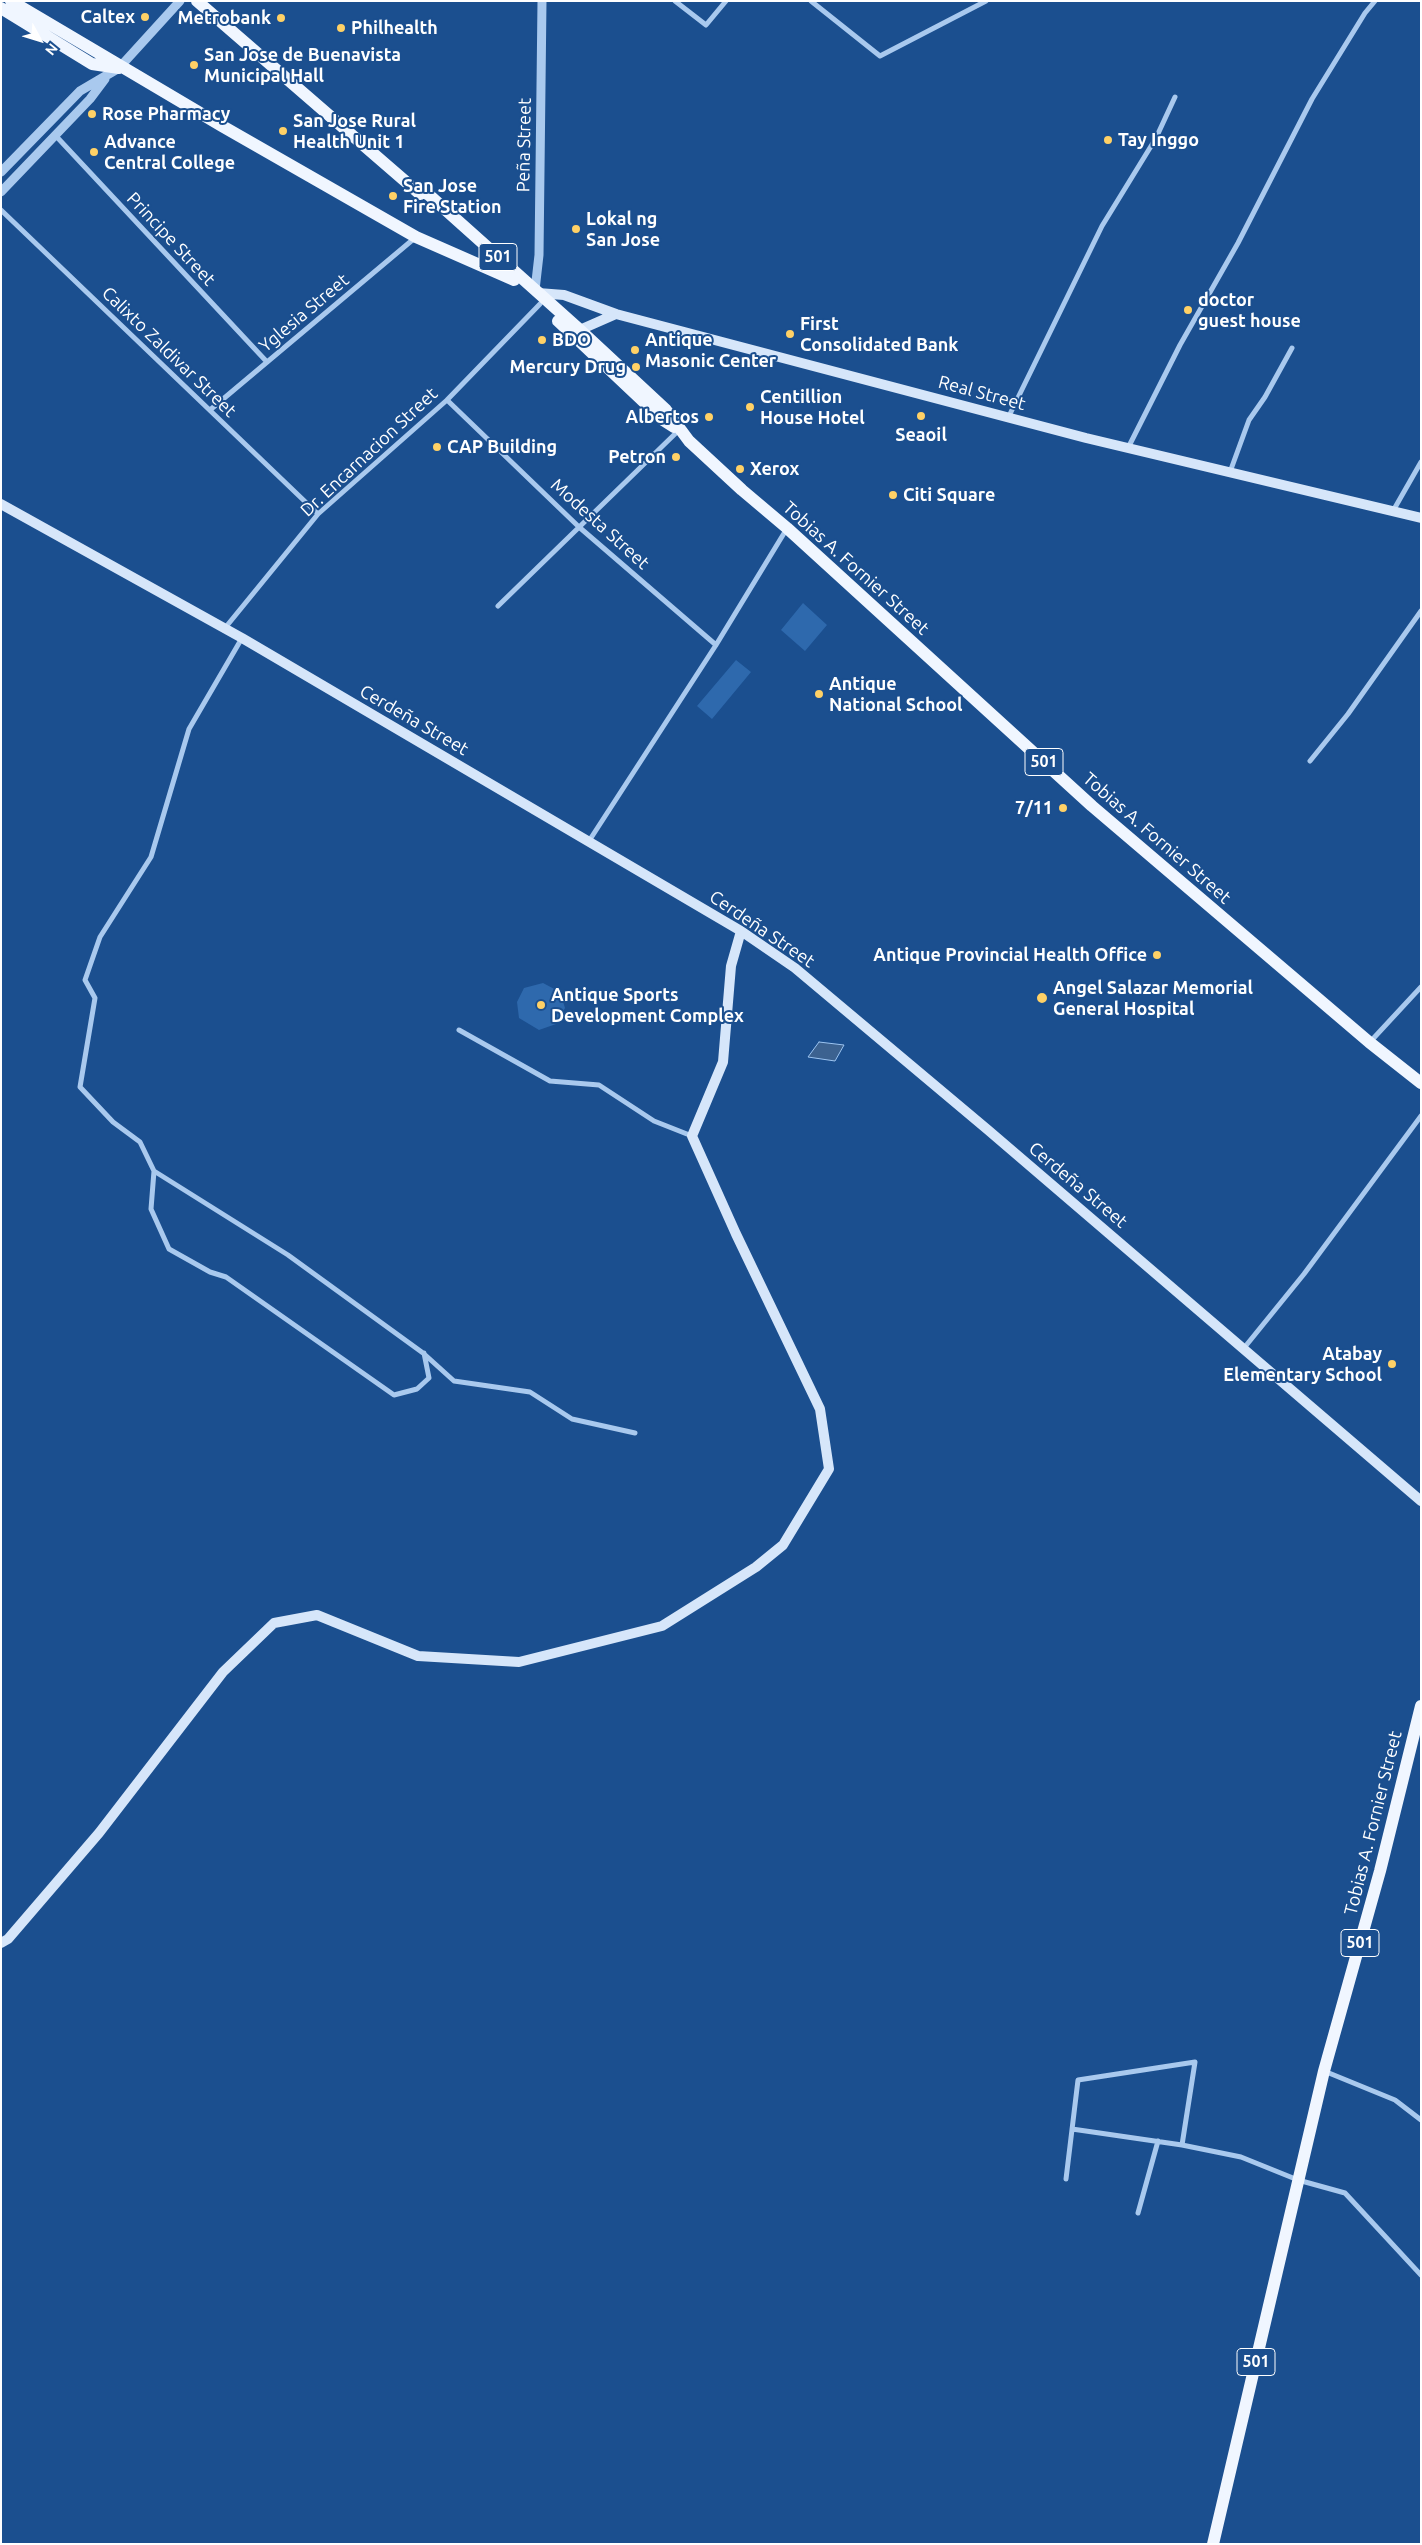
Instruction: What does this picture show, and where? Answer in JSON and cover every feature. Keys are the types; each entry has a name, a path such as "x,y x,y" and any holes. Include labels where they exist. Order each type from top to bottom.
{"main road":[{"path":"11,1 118,70 416,237 514,280"},
{"name":"Tobias A. Fornier Street","path":"197,1 415,188 424,199 514,280 538,296"},
{"path":"1,8 92,64 118,70"},
{"name":"Tobias A. Fornier Street","path":"415,188 429,195 538,296 663,420 679,430 742,490 788,528 1092,806 1369,1042 1421,1083"},
{"name":"Real Street","path":"538,296 564,295 616,314 1128,448 1421,518"},
{"path":"575,332 616,314"},
{"name":"Cerdeña Street","path":"1,504 225,628 741,931 795,968 1244,1348 1421,1501"},
{"path":"1,1943 8,1939 98,1833 223,1672 274,1623 317,1615 418,1656 520,1662 662,1626 756,1567 783,1545 830,1469 820,1409 736,1234 692,1136 723,1062 731,966 741,931"},
{"name":"Tobias A. Fornier Street","path":"1298,2180 1324,2071 1380,1871 1421,1706"},
{"name":"501","path":"1213,2544 1298,2180"}],"street":[{"path":"1,192 118,70 180,1"},
{"name":"Peña Street","path":"538,296 542,1"},
{"path":"675,1 706,24 726,1"},
{"path":"811,1 880,56 986,1"},
{"path":"1128,448 1180,345 1238,243 1312,99 1365,13 1375,1"},
{"path":"1,172 80,91 118,70"},
{"path":"1009,416 1102,226 1156,138 1175,97"},
{"name":"Principe Street","path":"55,135 267,362"},
{"name":"Calixto Zaldivar Street","path":"1,210 318,514"},
{"name":"Yglesia Street","path":"210,410 416,237"},
{"name":"Dr. Encarnacion Street","path":"225,628 318,514 447,400 538,296"},
{"path":"1230,472 1250,420 1292,348"},
{"name":"Modesta Street","path":"447,400 579,527 716,646"},
{"path":"498,606 679,430"},
{"path":"1392,511 1421,462"},
{"path":"588,842 716,646 788,528"},
{"path":"1310,761 1348,714 1421,611"},
{"path":"242,638 189,729 151,858 100,937 85,980 95,998 80,1088 113,1122 140,1142 154,1171 151,1208 169,1249 210,1272 226,1277 394,1395 417,1389 429,1378 424,1353"},
{"path":"1369,1042 1421,987"},
{"path":"460,1030 550,1081 599,1085 654,1121 692,1136"},
{"path":"1244,1348 1309,1268 1421,1116"},
{"path":"154,1171 288,1255 424,1353 454,1381 530,1392 572,1419 635,1434"},
{"path":"1066,2179 1078,2080 1195,2062 1182,2145"},
{"path":"1324,2071 1395,2100 1421,2120"},
{"path":"1072,2129 1158,2141 1241,2157 1298,2180 1344,2193 1421,2275"},
{"path":"1138,2213 1158,2141"}],"shaded area":[{"path":"803,603 827,625 805,651 781,630"},
{"path":"736,660 751,672 712,719 697,706"},
{"name":"Antique Sports Development Complex","path":"543,983 560,992 565,1008 556,1024 539,1030 519,1018 517,1002 524,988"},
{"path":"819,1042 844,1045 835,1061 808,1057"}],"place":[{"name":"Caltex","path":"145,17"},
{"name":"Metrobank","path":"281,18"},
{"name":"Philhealth","path":"341,28"},
{"name":"San Jose de Buenavista Municipal Hall","path":"194,65"},
{"name":"Rose Pharmacy","path":"92,114"},
{"name":"San Jose Rural Health Unit 1","path":"283,131"},
{"name":"Tay Inggo","path":"1108,140"},
{"name":"Advance Central College","path":"94,152"},
{"name":"San Jose Fire Station","path":"393,196"},
{"name":"Lokal ng San Jose","path":"576,229"},
{"name":"doctor guest house","path":"1188,310"},
{"name":"First Consolidated Bank","path":"790,334"},
{"name":"BDO","path":"542,340"},
{"name":"Antique Masonic Center","path":"635,350"},
{"name":"Mercury Drug","path":"636,367"},
{"name":"Centillion House Hotel","path":"750,407"},
{"name":"Seaoil","path":"921,416"},
{"name":"Albertos","path":"709,417"},
{"name":"CAP Building","path":"437,447"},
{"name":"Petron","path":"676,457"},
{"name":"Xerox","path":"740,469"},
{"name":"Citi Square","path":"893,495"},
{"name":"Antique National School","path":"819,694"},
{"name":"7/11","path":"1063,808"},
{"name":"Antique Provincial Health Office","path":"1157,955"},
{"name":"Angel Salazar Memorial General Hospital","path":"1042,998"},
{"name":"Antique Sports Development Complex","path":"541,1005"},
{"name":"Atabay Elementary School","path":"1392,1364"}]}
